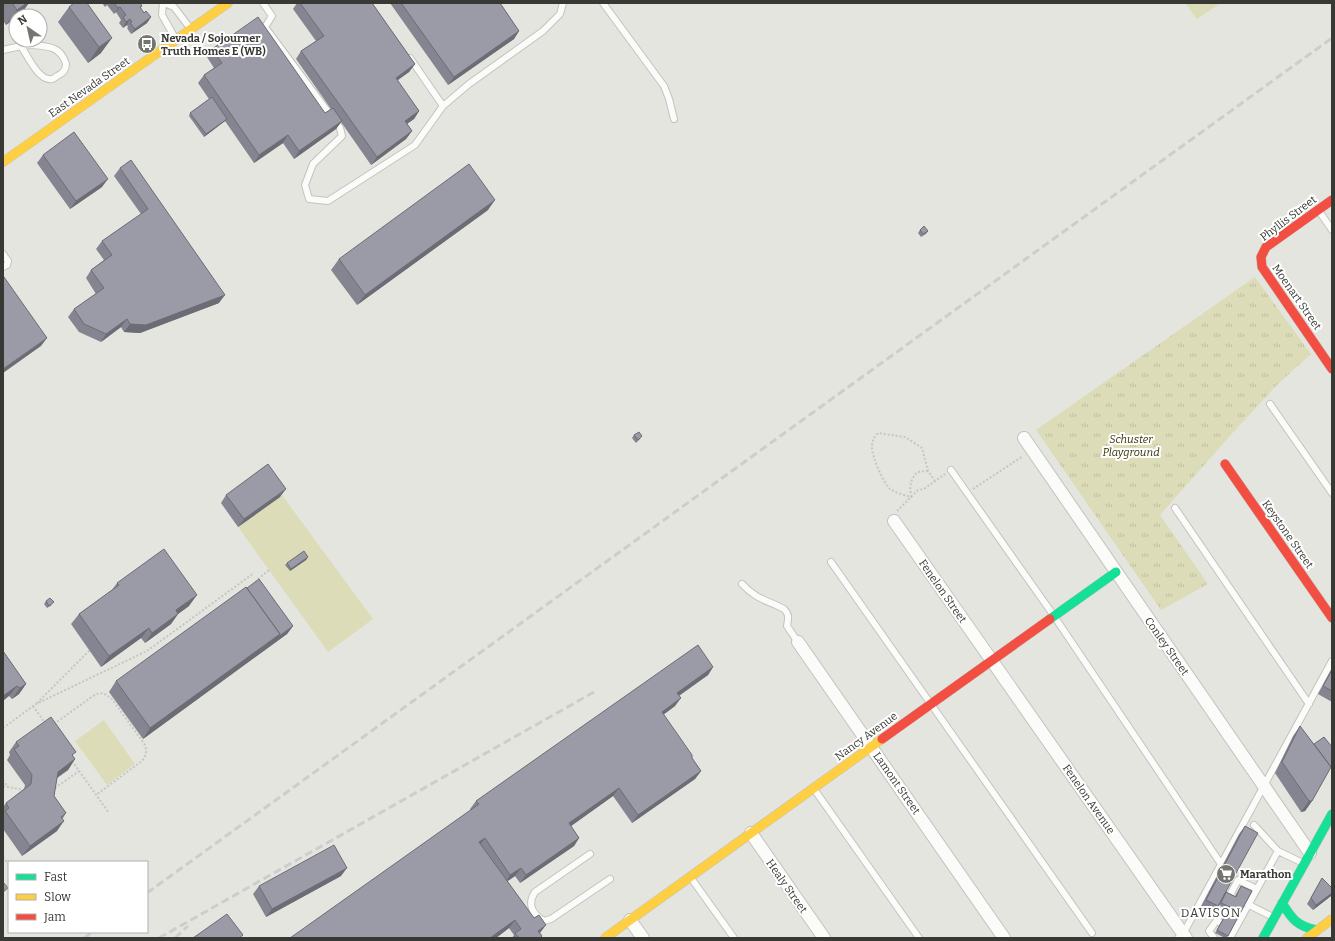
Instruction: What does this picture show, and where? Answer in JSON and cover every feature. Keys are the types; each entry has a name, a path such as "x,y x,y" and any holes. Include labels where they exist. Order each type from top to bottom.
{"street":[{"name":"East Nevada Street","path":"3,162 228,3"},
{"name":"Phyllis Street","path":"1261,257 1266,247 1332,200"},
{"name":"Moenart Street","path":"1261,257 1260,261 1262,267 1332,369"},
{"name":"Conley Street","path":"1024,438 1264,786 1307,858"},
{"name":"Keystone Street","path":"1225,464 1332,618"},
{"name":"Fenelon Street","path":"894,521 991,661"},
{"name":"Nancy Avenue","path":"604,938 1116,572"},
{"name":"Lamont Street","path":"798,642 1004,938"},
{"name":"Fenelon Avenue","path":"991,661 1182,937"},
{"path":"1263,938 1332,814"},
{"name":"Healy Street","path":"751,833 824,938"},
{"path":"1282,903 1293,920 1299,925 1306,929 1316,930"},
{"path":"1307,938 1332,919"},
{"path":"630,920 643,938"}],"lane":[{"path":"176,39 162,15 164,3 174,7 191,29"},
{"path":"266,4 272,16 265,26 340,128 342,136 313,164 305,185 309,199 328,202 415,145 443,106 469,84 543,31 560,14 563,3"},
{"path":"603,3 664,86 674,119"},
{"path":"30,45 52,48 62,54 66,68 60,75 52,80 41,77 21,46 30,45"},
{"path":"407,54 443,106"},
{"path":"1318,210 1332,230"},
{"path":"3,254 8,261 7,265 3,267"},
{"path":"1270,404 1332,493"},
{"path":"951,470 1054,616 1221,864"},
{"path":"1175,508 1309,704"},
{"path":"831,562 1092,933"},
{"name":"Lamont Street","path":"742,584 748,591 762,600 784,609 788,616 787,626 798,642"},
{"path":"1182,937 1332,661"},
{"path":"814,788 919,938"},
{"path":"1254,825 1278,851 1307,858"},
{"path":"1230,938 1233,929 1278,851"},
{"path":"590,854 535,892 532,896 530,904 537,917 544,921 551,919 610,879"},
{"path":"690,877 734,938"},
{"path":"1231,897 1238,880 1257,889"},
{"path":"1247,904 1274,917"},
{"path":"1214,938 1209,931 1219,921 1224,910"}],"path":[{"path":"910,498 890,489 883,479 872,452 874,438 878,434 905,437 922,448 928,470 936,481"},
{"path":"967,493 1024,456 1028,460 1036,454"},
{"path":"910,498 910,482 912,478 917,472 928,470"},
{"path":"894,521 893,518 898,509 918,490 924,489 951,470"},
{"path":"258,579 269,570"},
{"path":"34,705 147,652 254,574"},
{"path":"3,728 34,705 90,650"},
{"path":"48,728 93,696 98,693 104,693 112,699 145,745 147,751 146,756 142,761 96,795"},
{"path":"34,705 46,725"},
{"path":"70,758 109,814"},
{"path":"49,792 78,771"},
{"path":"3,780 8,787"},
{"path":"3,786 24,790"}],"green space":[{"path":"1185,3 1221,3 1197,19"},
{"name":"Schuster Playground","path":"1255,277 1311,354 1277,385 1160,515 1208,584 1161,610 1036,430"},
{"path":"282,495 373,619 328,652 238,527"},
{"path":"104,720 135,764 107,785 75,741"}],"building":[{"path":"12,3 27,3 20,8 16,8"},
{"path":"74,3 87,3 112,38 99,47 69,7"},
{"path":"114,3 140,3 142,6 140,7 144,13 146,11 151,17 135,29 130,23 132,22 130,19 126,22 123,17 126,15 120,7 118,8"},
{"path":"300,3 372,3 415,64 396,78 419,111 405,121 412,131 377,157 301,51 324,36"},
{"path":"401,3 500,3 519,31 454,77"},
{"path":"258,17 325,113 333,108 342,121 299,151 288,135 259,155 204,75 222,63 212,49 230,34 231,36"},
{"path":"212,97 227,119 206,134 190,113"},
{"path":"74,132 108,179 76,201 43,155"},
{"path":"131,160 225,295 146,325 130,324 127,319 106,334 84,324 74,309 104,288 91,270 112,255 102,241 148,209 120,168"},
{"path":"469,164 495,200 365,295 339,259"},
{"path":"924,226 928,231 923,234 920,230"},
{"path":"4,277 47,338 3,369 3,278"},
{"path":"639,432 642,436 638,440 634,435"},
{"path":"268,464 286,489 244,519 226,495"},
{"path":"164,549 197,595 176,610 178,614 152,633 149,628 109,656 79,614 119,585 117,583"},
{"path":"304,551 308,557 291,569 287,563"},
{"path":"259,579 293,626 278,637 280,634 247,588"},
{"path":"246,587 280,634 150,728 116,681"},
{"path":"50,598 54,602 49,606 46,601"},
{"path":"698,645 713,667 677,693 681,698 662,712 692,755 692,758 701,771 638,815 619,788 569,823 579,838 526,875 521,868 510,875 485,838 479,842 534,918 539,915 546,925 538,931 542,936 540,938 519,938 515,933 521,929 515,920 490,938 290,938 479,804 476,801"},
{"path":"3,651 26,684 20,688 17,686 3,696"},
{"path":"1332,670 1332,691 1323,686"},
{"path":"51,717 76,752 72,755 75,759 58,772 54,796 66,813 61,817 64,821 30,846 5,811 9,808 6,803 31,784 32,775 14,749 19,746 16,742"},
{"path":"1300,726 1331,767 1312,801 1309,801 1282,762"},
{"path":"1324,737 1332,747 1331,767 1314,744"},
{"name":"Marathon","path":"1245,826 1258,833 1218,906 1206,900"},
{"path":"334,845 347,868 272,909 259,886"},
{"path":"1322,878 1332,888 1332,893 1316,905 1311,898"},
{"path":"3,882 8,888 3,892"},
{"path":"1241,886 1252,891 1228,936 1217,930 1230,907 1221,903 1226,892 1236,897"},
{"path":"227,914 243,935 239,938 193,938"}],"railway":[{"path":"148,892 1332,38"},
{"path":"159,938 594,692"},
{"path":"175,938 188,926"},
{"path":"84,938 92,933"}],"traffic: fast":[{"path":"1050,619 1116,572"},
{"path":"1263,938 1332,814"},
{"path":"1282,903 1296,921 1304,926 1316,930"}],"traffic: slow":[{"path":"3,162 228,3"},
{"path":"605,938 882,739"},
{"path":"1307,938 1332,919"}],"traffic: jam":[{"path":"1332,200 1266,247 1261,257 1262,267 1332,369"},
{"path":"1225,464 1332,618"},
{"path":"882,739 1050,619"}],"place":[{"name":"Nevada / Sojourner Truth Homes E (WB)","path":"147,44"},
{"name":"Marathon","path":"1226,874"}],"district":[{"name":"DAVISON","path":"1211,913"}]}
